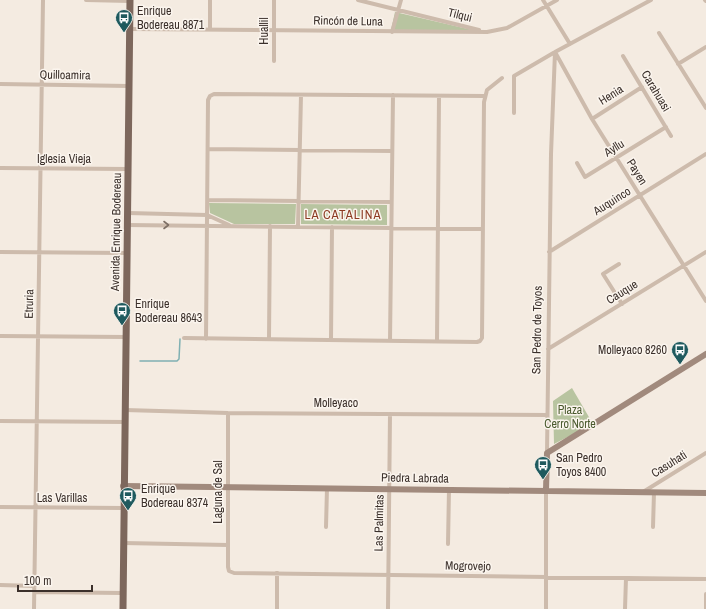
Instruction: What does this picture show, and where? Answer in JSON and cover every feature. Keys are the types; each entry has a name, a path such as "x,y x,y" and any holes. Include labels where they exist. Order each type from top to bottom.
{"main road":[{"name":"Avenida Enrique Bodereau","path":"123,609 123,486 130,1"},
{"path":"547,453 706,354"},
{"name":"San Pedro de Toyos","path":"546,490 547,453"},
{"name":"Piedra Labrada","path":"123,486 706,493"}],"street":[{"name":"Etruria","path":"34,609 40,169 43,84 43,0"},
{"path":"86,0 130,1"},
{"path":"210,0 210,30"},
{"name":"Huallil","path":"274,0 274,61"},
{"name":"Tilqui","path":"358,0 487,32"},
{"path":"392,32 400,0"},
{"path":"543,0 570,44"},
{"name":"Rincón de Luna","path":"130,29 487,32 507,28 557,0"},
{"path":"514,113 514,76 651,0"},
{"path":"659,33 705,103 706,108"},
{"path":"678,64 706,47"},
{"name":"Payen","path":"555,52 592,119 706,301"},
{"name":"San Pedro de Toyos","path":"547,453 550,154 555,52"},
{"name":"Carahuasi","path":"623,56 672,136"},
{"path":"184,338 482,341 485,96 493,84 502,78"},
{"name":"Quilloamira","path":"0,84 129,86"},
{"name":"Henia","path":"592,119 642,88"},
{"path":"206,339 208,100 210,96 214,94 485,96"},
{"path":"298,226 300,95"},
{"path":"390,341 393,95"},
{"path":"437,341 439,96"},
{"name":"Ayllu","path":"577,163 585,177 666,127"},
{"path":"208,149 392,151"},
{"name":"Auquinco","path":"549,252 706,154"},
{"name":"Iglesia Vieja","path":"0,168 128,169"},
{"path":"208,200 391,202"},
{"path":"128,214 207,215 232,226"},
{"path":"127,225 483,229"},
{"path":"269,339 270,226"},
{"path":"330,340 332,227"},
{"path":"0,252 127,253"},
{"name":"Cauque","path":"548,349 706,252"},
{"path":"619,264 603,274 622,304"},
{"path":"0,336 126,337"},
{"name":"Molleyaco","path":"125,410 228,413 547,415"},
{"name":"Laguna de Sal","path":"228,413 229,571"},
{"name":"Las Palmitas","path":"388,609 390,414"},
{"path":"0,421 125,422"},
{"name":"Casuhati","path":"643,492 706,453"},
{"path":"326,527 327,488"},
{"path":"448,544 449,489"},
{"name":"San Pedro de Toyos","path":"546,490 546,609"},
{"path":"653,527 654,492"},
{"name":"Las Varillas","path":"0,507 123,508"},
{"path":"123,543 228,544"},
{"name":"Mogrovejo","path":"229,571 234,573 706,579"},
{"path":"277,609 278,573"},
{"path":"625,609 626,578"},
{"path":"0,585 35,586"},
{"path":"35,592 122,593"},
{"path":"706,594 706,609"}],"green space":[{"path":"395,12 481,32 391,30"},
{"path":"209,203 296,204 295,224 234,224 210,213"},
{"path":"301,204 387,205 387,225 301,224"},
{"name":"Plaza Cerro Norte","path":"572,388 593,424 554,444 553,401"}],"waterway":[{"path":"140,361 177,361 179,359 180,339"}],"place":[{"name":"Enrique Bodereau 8871","path":"124,33"},
{"name":"Enrique Bodereau 8643","path":"122,326"},
{"name":"Molleyaco 8260","path":"680,365"},
{"name":"San Pedro Toyos 8400","path":"543,480"},
{"name":"Enrique Bodereau 8374","path":"128,511"}],"district":[{"name":"LA CATALINA","path":"343,214"}]}
